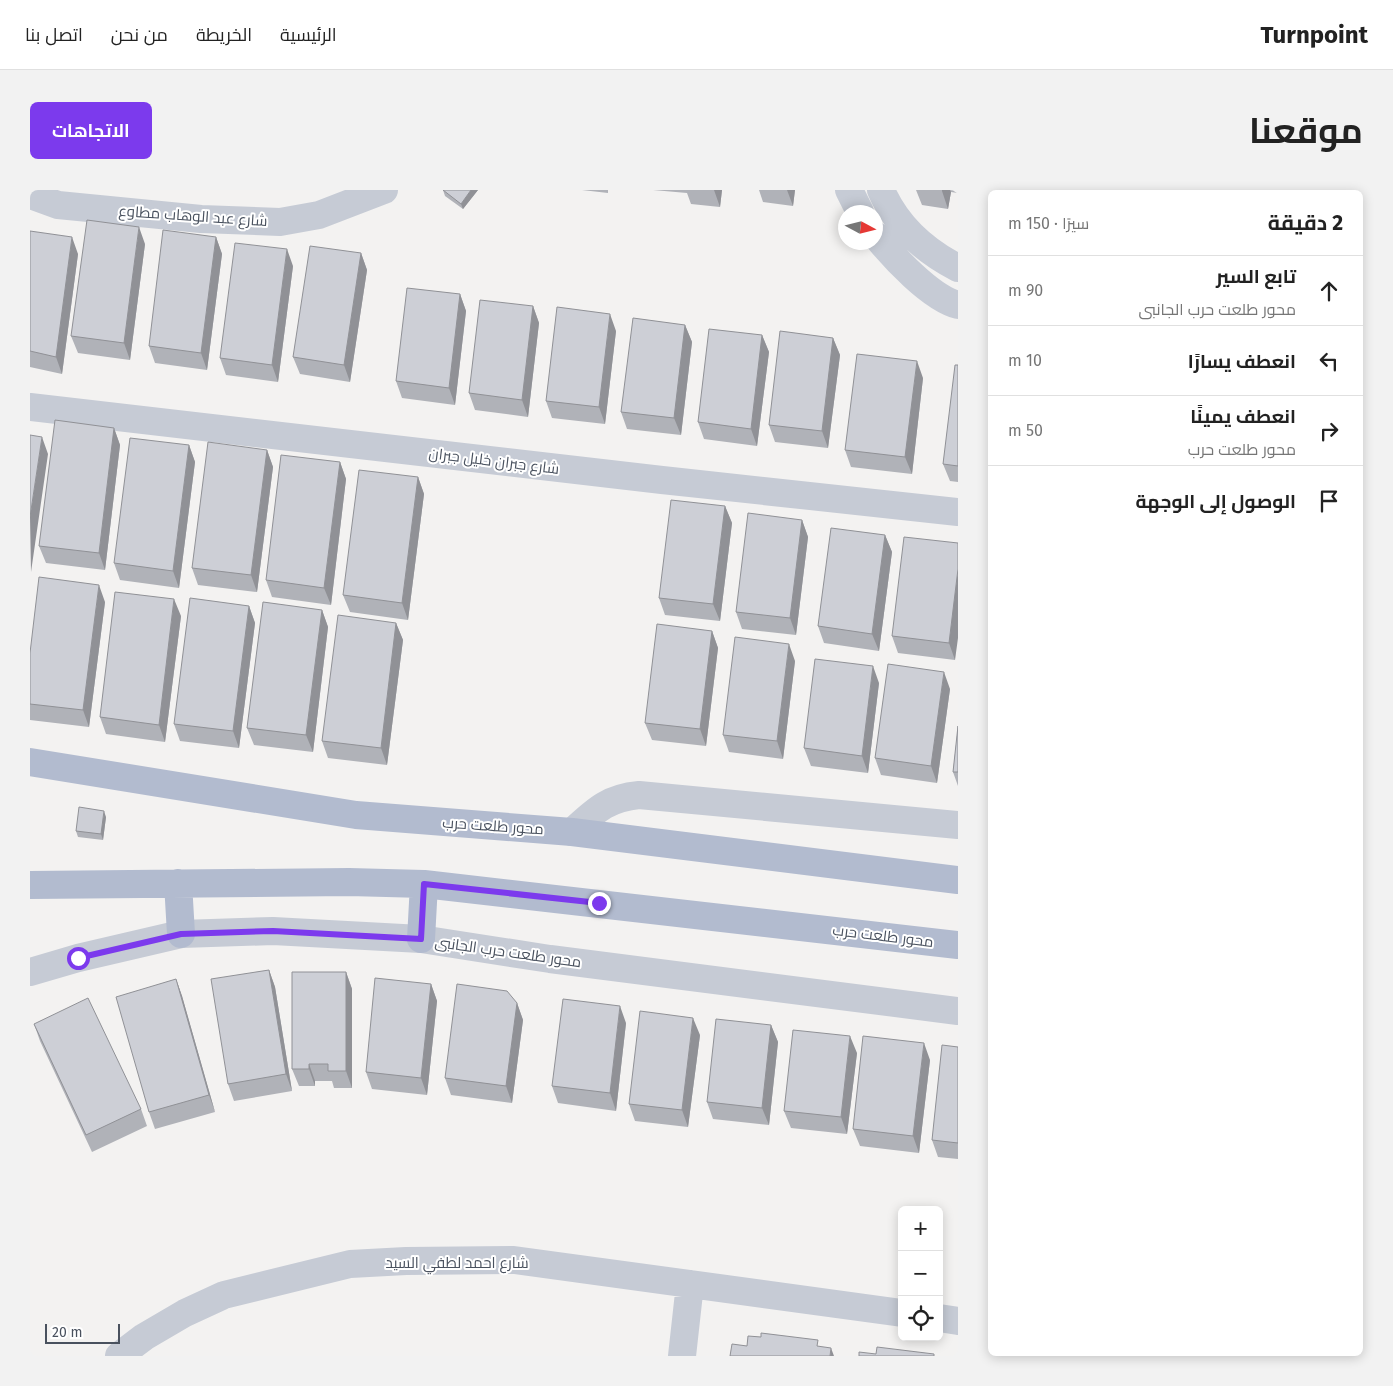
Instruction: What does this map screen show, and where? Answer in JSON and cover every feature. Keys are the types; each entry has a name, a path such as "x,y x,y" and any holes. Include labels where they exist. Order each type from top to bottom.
{"main road":[{"name":"محور طلعت حرب","path":"30,762 356,815 572,832 958,880"},
{"name":"محور طلعت حرب","path":"30,885 88,886 178,883 348,882 424,884 958,945"},
{"path":"178,883 181,934"},
{"path":"421,939 424,884"},
{"path":"30,898 48,892 88,886"}],"street":[{"name":"شارع عبد الوهاب مطاوع","path":"30,195 68,206 201,219 280,222 319,215 384,190"},
{"path":"848,190 856,205"},
{"path":"881,190 889,209 913,237 958,268"},
{"path":"883,244 897,261 947,302 958,305"},
{"name":"شارع جبران خليل جبران","path":"30,407 652,479 958,512"},
{"path":"572,832 601,806 620,797 639,795 958,825"},
{"name":"محور طلعت حرب الجانبى","path":"30,972 78,958 181,934 273,931 421,939 550,959 958,1011"},
{"name":"شارع احمد لطفي السيد","path":"119,1356 144,1337 185,1313 224,1294 350,1264 406,1261 514,1260 898,1312"},
{"path":"682,1356 690,1284"},
{"path":"943,1319 958,1321"}],"building":[{"path":"443,190 471,190 461,204"},
{"path":"87,220 139,227 124,343 71,336"},
{"path":"163,230 216,237 201,353 149,346"},
{"path":"30,231 72,237 56,357 30,351"},
{"path":"235,243 287,249 272,365 220,358"},
{"path":"310,246 361,253 344,365 293,357"},
{"path":"407,288 460,294 449,388 396,381"},
{"path":"480,300 533,306 522,400 469,393"},
{"path":"557,307 610,314 599,407 546,401"},
{"path":"633,318 685,325 674,418 621,412"},
{"path":"709,329 762,335 751,429 698,422"},
{"path":"780,331 833,338 822,431 769,425"},
{"path":"857,354 917,361 905,457 845,450"},
{"path":"955,365 958,365 958,466 943,464"},
{"path":"55,420 114,428 99,553 39,546"},
{"path":"30,435 42,437 30,517"},
{"path":"130,438 189,445 173,571 114,563"},
{"path":"208,442 267,450 251,575 192,568"},
{"path":"281,455 340,462 324,588 266,580"},
{"path":"359,470 418,477 402,603 343,595"},
{"path":"671,500 725,506 713,604 659,598"},
{"path":"748,513 802,520 790,618 736,612"},
{"path":"831,528 885,535 872,634 818,626"},
{"path":"904,537 958,543 958,569 949,643 892,636"},
{"path":"39,577 99,585 83,710 30,704 30,653"},
{"path":"115,592 174,599 159,725 100,717"},
{"path":"190,598 249,606 233,731 174,724"},
{"path":"263,602 322,610 306,735 247,728"},
{"path":"338,615 396,623 381,748 322,741"},
{"path":"657,624 712,631 700,729 645,723"},
{"path":"735,637 789,644 777,741 723,735"},
{"path":"815,659 873,666 862,756 804,748"},
{"path":"888,664 944,672 931,766 875,758"},
{"path":"958,726 958,772 953,772"},
{"path":"79,807 104,811 101,834 76,831"},
{"path":"269,970 286,1074 228,1084 211,979"},
{"path":"292,972 346,972 346,1071 328,1071 328,1064 309,1064 309,1069 292,1069"},
{"path":"375,978 431,984 421,1078 366,1072"},
{"path":"176,979 209,1095 149,1112 116,997"},
{"path":"457,984 507,991 517,1003 506,1086 445,1078"},
{"path":"88,998 141,1109 86,1135 34,1024"},
{"path":"563,999 620,1006 610,1093 552,1086"},
{"path":"640,1011 693,1018 682,1110 629,1104"},
{"path":"716,1019 771,1025 762,1108 707,1102"},
{"path":"793,1030 850,1036 841,1117 784,1111"},
{"path":"863,1036 924,1043 913,1136 853,1129"},
{"path":"942,1045 958,1047 958,1143 932,1140"},
{"path":"761,1333 818,1340 817,1346 831,1348 830,1356 730,1356 732,1344 747,1346 748,1336 761,1337"},
{"path":"877,1347 934,1354 934,1356 859,1356 859,1352 876,1354"}],"route":[{"path":"78,958 181,934 273,931 421,939 424,884 599,903"}]}
